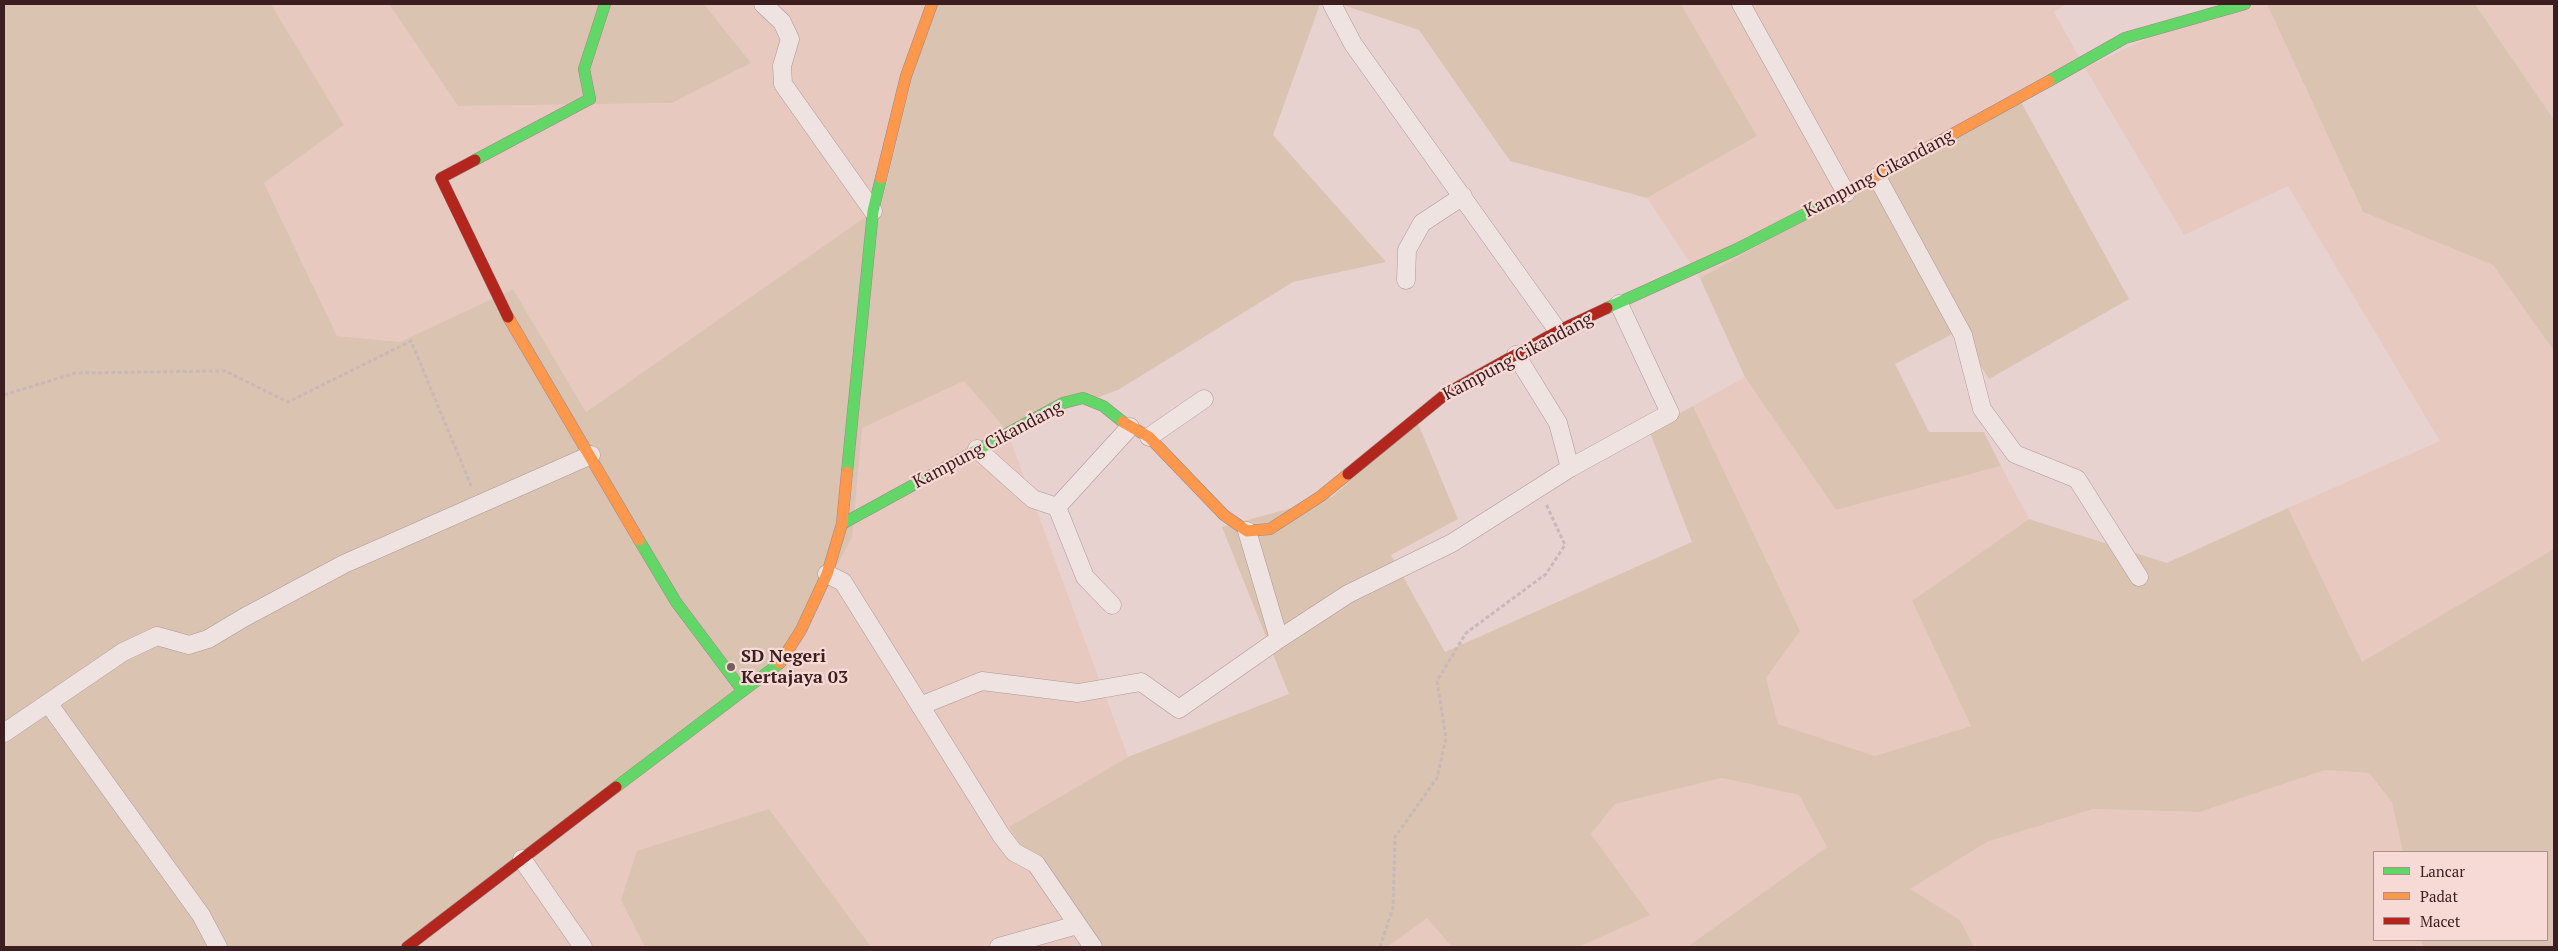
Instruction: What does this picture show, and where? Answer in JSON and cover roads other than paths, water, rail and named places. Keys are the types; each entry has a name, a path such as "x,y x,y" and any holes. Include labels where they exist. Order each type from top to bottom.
{"street":[{"path":"605,4 584,69 590,99 441,178 500,302 676,602 742,690"},
{"path":"763,4 782,22 790,39 782,66 783,84 873,211"},
{"path":"407,947 781,662 801,630 827,574 842,524 873,211 906,76 926,16 932,4"},
{"path":"1332,4 1352,44 1463,196 1558,332"},
{"path":"1741,4 1846,193"},
{"name":"Kampung Cikandang","path":"842,524 1062,403 1084,398 1103,406 1130,427 1148,437 1224,516 1247,531 1270,529 1314,500 1447,393 1558,332 1737,249 1877,177 2125,38 2245,4"},
{"path":"1877,177 1963,335 1982,409 2015,454 2077,480 2138,577"},
{"path":"1406,280 1407,250 1422,223 1463,196"},
{"path":"920,706 982,681 1078,693 1141,682 1179,709 1279,639 1348,594 1452,543 1570,468 1670,413 1619,304"},
{"path":"1516,355 1558,423 1570,468"},
{"path":"1148,437 1204,400"},
{"path":"1056,507 1130,427"},
{"path":"977,449 1033,498 1056,507 1085,577 1112,605"},
{"path":"4,733 123,652 157,636 190,645 208,639 344,564 590,455"},
{"path":"1247,531 1279,639"},
{"path":"827,574 843,582 1001,835 1014,852 1036,864 1093,947"},
{"path":"48,703 201,915 218,947"},
{"path":"522,859 583,947"},
{"path":"998,947 1078,925"}],"place":[{"name":"SD Negeri Kertajaya 03","path":"731,667"}]}
